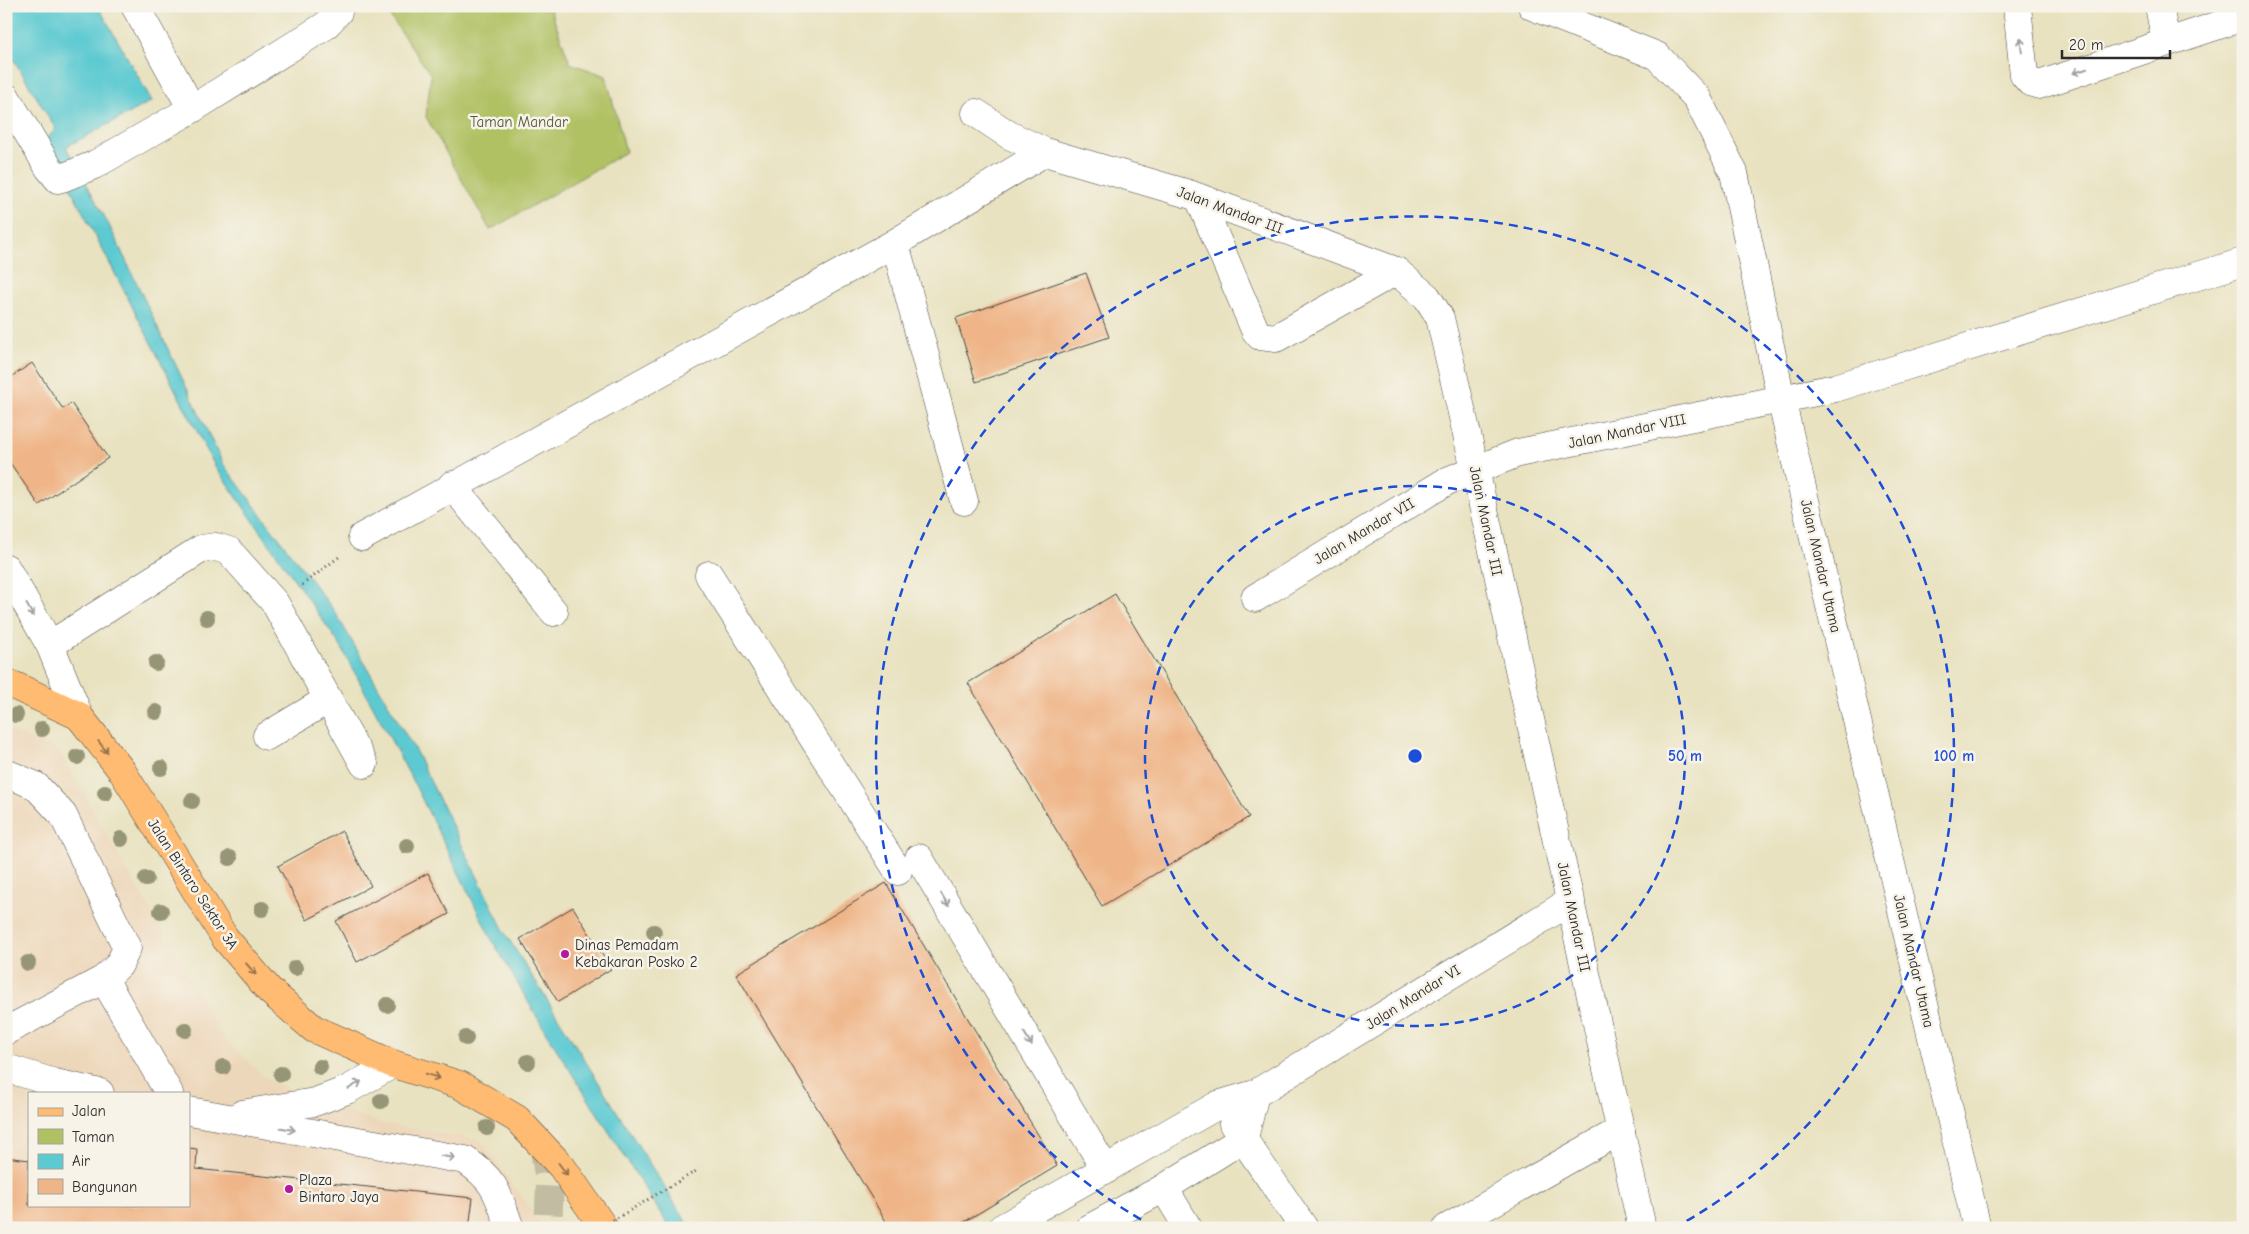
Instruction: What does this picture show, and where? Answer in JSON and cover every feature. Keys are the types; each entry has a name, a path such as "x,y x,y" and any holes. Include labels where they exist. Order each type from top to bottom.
{"main road":[{"name":"Jalan Bintaro Sektor 3A","path":"6,685 16,686 79,716 122,771 224,938 270,991 314,1029 393,1064 460,1085 517,1119 562,1167 602,1228"}],"street":[{"path":"135,6 192,109"},
{"path":"6,97 49,168 58,179 62,178 87,168 192,109 325,26 338,12 337,6"},
{"name":"Jalan Mandar Utama","path":"1532,6 1657,56 1697,98 1734,173 1781,399 1977,1228"},
{"path":"2017,6 2024,75 2030,82 2039,85 2243,17"},
{"path":"2159,6 2166,42"},
{"name":"Jalan Mandar III","path":"976,113 1009,135 1045,152 1199,198 1396,271 1427,297 1440,318 1571,900 1642,1228"},
{"path":"362,537 452,485 895,243 1045,152"},
{"path":"1199,198 1255,330 1260,336 1276,338 1396,271"},
{"path":"895,243 964,501"},
{"name":"Jalan Mandar VIII","path":"1475,469 1518,454 1835,388 2243,262"},
{"name":"Jalan Mandar VII","path":"1254,598 1447,481 1475,469"},
{"path":"452,485 554,612"},
{"path":"50,644 201,549 216,547 229,551 275,603 364,764"},
{"path":"6,568 50,644 79,716"},
{"path":"709,575 909,865 1106,1170"},
{"path":"267,736 327,700"},
{"path":"6,773 36,786 62,815 127,948 119,966 104,979 6,1031"},
{"name":"Jalan Mandar VI","path":"1002,1228 1218,1105 1256,1094 1571,900"},
{"path":"104,979 168,1092"},
{"path":"6,1056 54,1083"},
{"path":"221,1118 315,1102 347,1090 393,1064"},
{"path":"6,1068 54,1083 95,1092"},
{"path":"1090,1228 1164,1188 1244,1138 1256,1094"},
{"path":"1218,1105 1244,1138 1304,1228"},
{"path":"190,1111 466,1160 484,1173 498,1194 510,1228"},
{"path":"1447,1228 1621,1130"},
{"path":"1164,1188 1188,1228"}],"path":[{"path":"301,586 325,569"},
{"path":"602,1228 696,1171"}],"shaded area":[{"path":"6,729 59,751 225,1040 269,1081 380,1123 481,1140 544,1228 6,1228"}],"green space":[{"name":"Taman Mandar","path":"383,6 549,6 570,63 606,76 626,152 490,230 426,117 431,75"}],"water":[{"path":"6,6 98,6 152,101 66,147 107,221 223,464 335,612 417,754 505,933 690,1228 670,1228 547,1034 491,938 414,783 340,645 215,466 69,185 47,138 56,129 6,47"}],"building":[{"path":"1086,273 1109,337 976,382 956,318"},
{"path":"32,363 63,409 71,403 108,458 39,505 6,457 6,369 11,377"},
{"path":"1115,594 1249,817 1102,906 968,683"},
{"path":"342,831 371,886 307,920 278,866"},
{"path":"428,873 449,914 357,962 336,921"},
{"path":"886,883 1057,1166 954,1228 890,1228 736,974"},
{"name":"Dinas Pemadam Kebakaran Posko 2","path":"573,907 611,969 558,1002 520,939"},
{"name":"Plaza Bintaro Jaya","path":"190,1148 197,1149 196,1169 473,1198 469,1228 6,1228 6,1157 28,1160 28,1206 190,1206"}],"tunnel":[{"path":"543,1145 550,1185 548,1228"}],"place":[{"name":"Dinas Pemadam Kebakaran Posko 2","path":"565,954"},
{"name":"Plaza Bintaro Jaya","path":"289,1189"}]}
